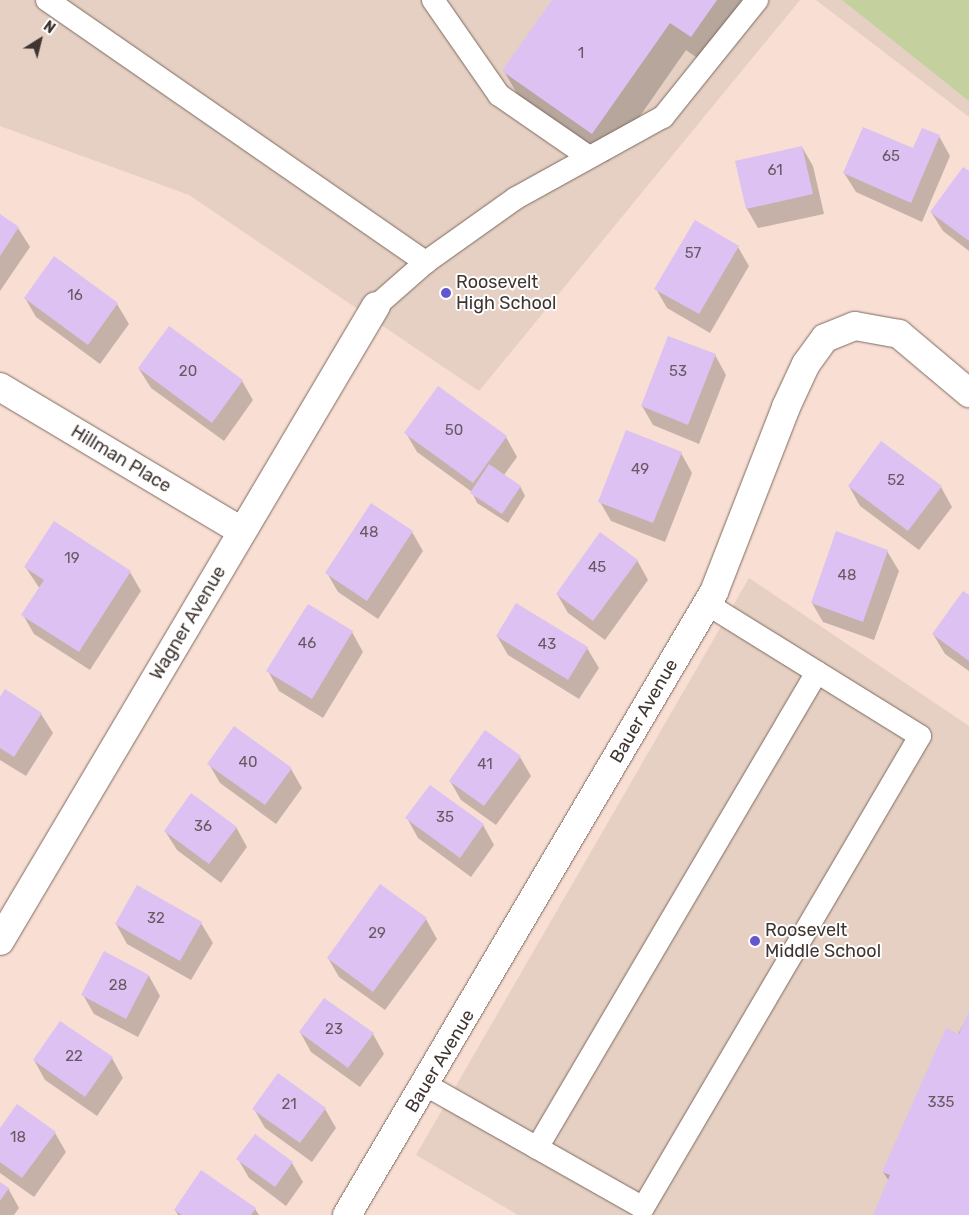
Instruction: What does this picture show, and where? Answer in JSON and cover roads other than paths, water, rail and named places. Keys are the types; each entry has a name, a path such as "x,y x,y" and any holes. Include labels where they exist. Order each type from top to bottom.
{"street":[{"name":"Wagner Avenue","path":"0,942 376,306"},
{"name":"Bauer Avenue","path":"347,1215 426,1085 707,604 786,407 806,364 825,338 855,326 899,334 969,393"},
{"name":"Hillman Place","path":"0,388 242,531"}],"lane":[{"path":"46,0 426,262"},
{"path":"434,0 499,95 589,156"},
{"path":"376,306 426,262 516,198 589,156 663,117 757,0"},
{"path":"426,1085 643,1208 920,736 707,604"},
{"path":"537,1148 817,672"}],"place":[{"name":"Roosevelt High School","path":"446,293"},
{"name":"Roosevelt Middle School","path":"755,941"}]}
